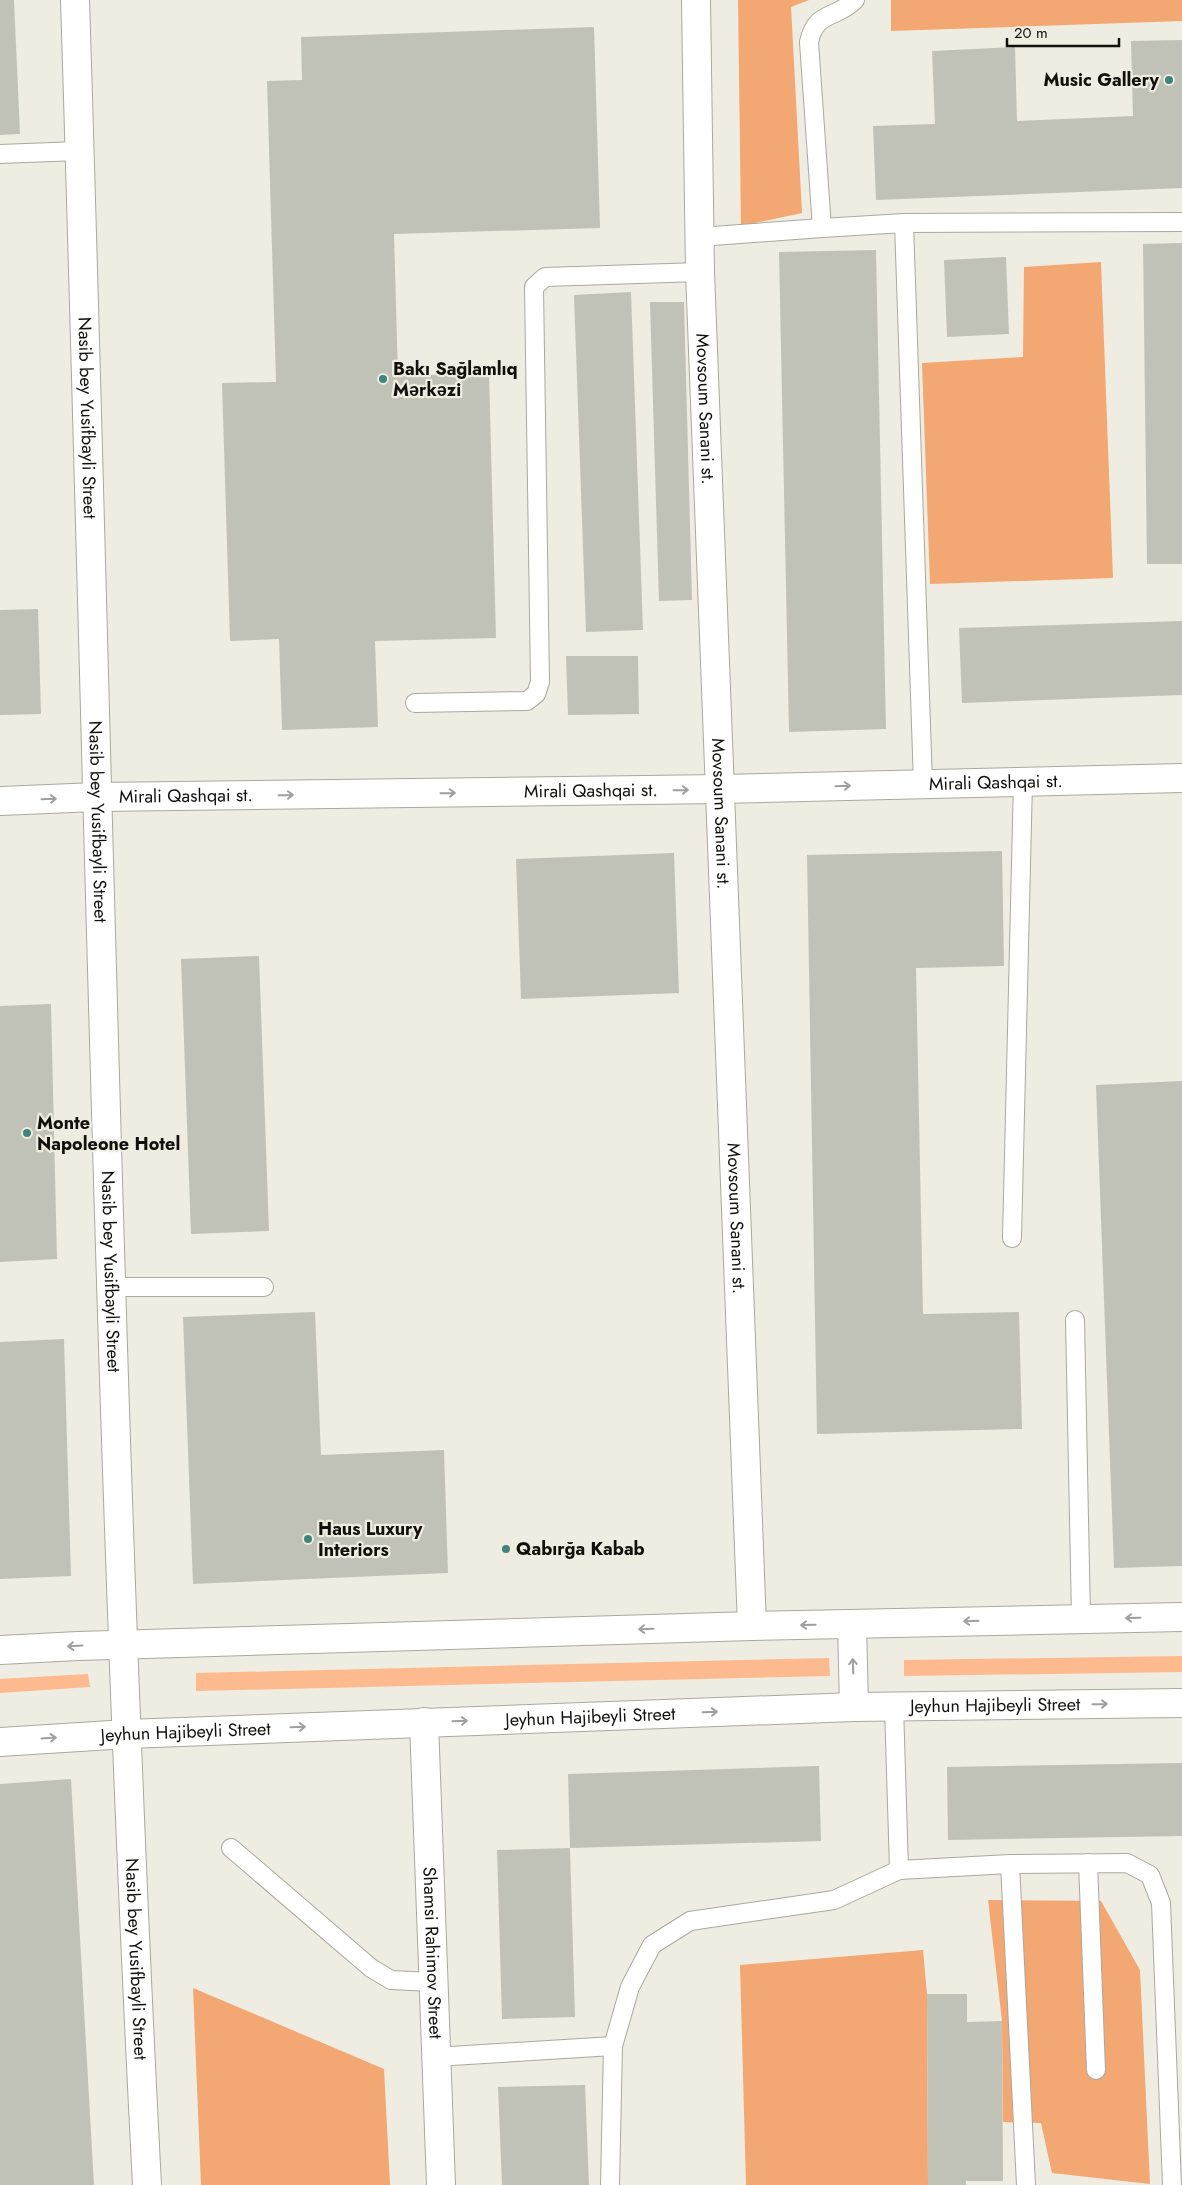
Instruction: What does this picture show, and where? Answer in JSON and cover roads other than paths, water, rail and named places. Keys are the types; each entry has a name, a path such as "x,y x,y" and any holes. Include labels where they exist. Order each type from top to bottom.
{"street":[{"name":"Nasib bey Yusifbayli Street","path":"75,0 111,1287 132,1893 147,2185"},
{"name":"Movsoum Sanani st.","path":"696,0 700,272 722,789 752,1626"},
{"name":"Mirali Qashqai st.","path":"0,801 722,789 1182,778"},
{"path":"0,1650 752,1626 1182,1617"},
{"path":"852,1624 854,1707"},
{"name":"Jeyhun Hajibeyli Street","path":"0,1742 127,1734 854,1707 1182,1703"},
{"name":"Shamsi Rahimov Street","path":"424,1722 432,1982 441,2185"}],"lane":[{"path":"822,228 809,42 812,30 818,21 847,8 855,0"},
{"path":"0,154 79,150"},
{"path":"700,237 904,223 1182,222"},
{"path":"904,223 923,784"},
{"path":"414,703 527,701 536,694 540,682 534,287 545,277 700,272"},
{"path":"1012,1238 1023,781"},
{"path":"111,1287 264,1287"},
{"path":"1075,1320 1081,1618"},
{"path":"894,1706 899,1870"},
{"path":"231,1848 371,1968 391,1980 432,1982"},
{"path":"1088,1863 1096,2070"},
{"path":"610,2185 613,2046 630,1987 652,1945 690,1921 834,1900 899,1870 1010,1864 1127,1863 1150,1875 1161,1903 1172,2185"},
{"path":"1010,1864 1026,2185"},
{"path":"436,2057 613,2046"}],"place":[{"name":"Music Gallery","path":"1169,80"},
{"name":"Bakı Sağlamlıq Mərkəzi","path":"383,379"},
{"name":"Monte Napoleone Hotel","path":"27,1133"},
{"name":"Haus Luxury Interiors","path":"308,1539"},
{"name":"Qabırğa Kabab","path":"506,1549"}]}
